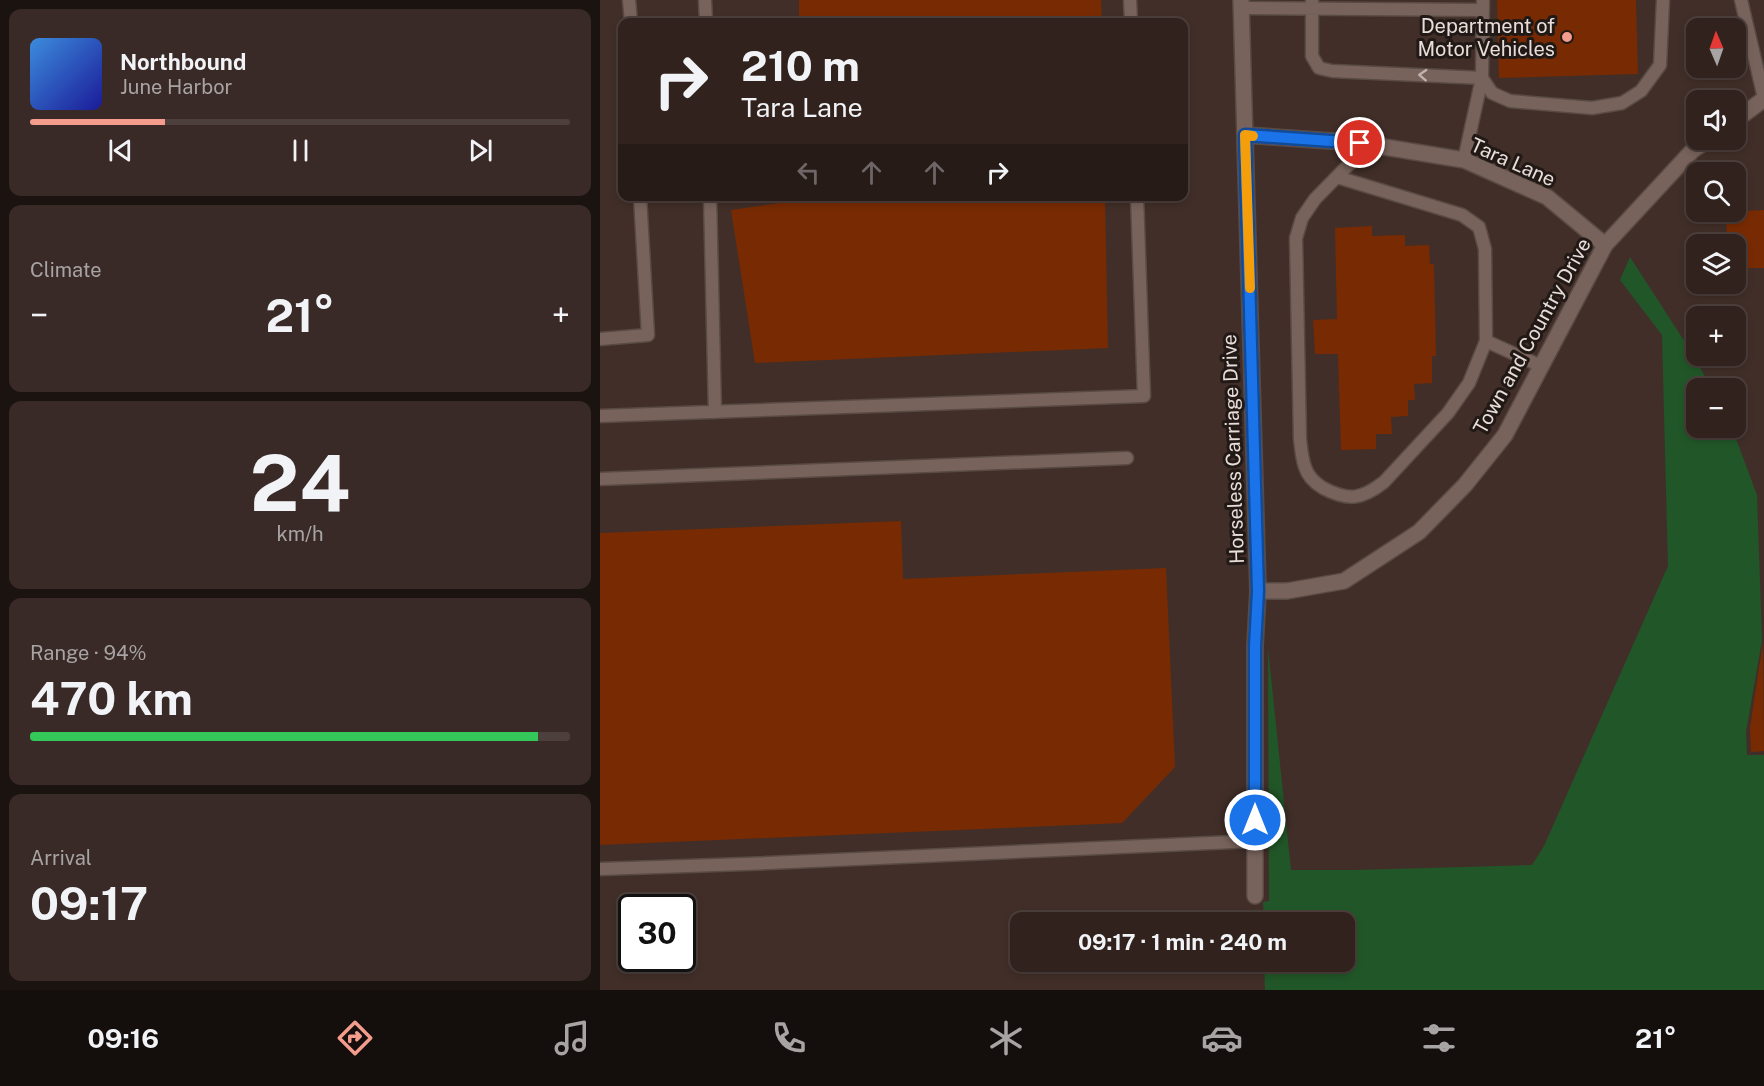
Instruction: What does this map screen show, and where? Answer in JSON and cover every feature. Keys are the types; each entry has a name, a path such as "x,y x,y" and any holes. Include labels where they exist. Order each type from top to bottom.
{"street":[{"name":"Horseless Carriage Drive","path":"1241,4 1258,591 1255,646 1255,896"},
{"path":"1746,112 1764,99"},
{"name":"Tara Lane","path":"1245,135 1369,144 1464,160 1547,197 1605,245"},
{"name":"Town and Country Drive","path":"1258,591 1287,591 1344,581 1419,532 1465,485 1505,435 1605,245 1694,150"}],"lane":[{"path":"629,0 631,18"},
{"path":"705,0 706,18"},
{"path":"1130,0 1131,18"},
{"path":"1482,78 1492,93 1510,101 1592,108 1622,103 1641,91 1660,65 1663,0"},
{"path":"1741,0 1764,99"},
{"path":"1241,4 1483,5 1482,78 1464,160"},
{"path":"1312,5 1312,56 1319,68 1482,78"},
{"path":"1337,177 1462,215 1479,227 1485,249 1486,341 1469,383 1448,413 1384,482 1372,492 1357,497 1340,496 1313,482 1305,467 1300,439 1296,237 1302,218 1315,199 1369,144"},
{"path":"600,339 648,335 640,201"},
{"path":"710,201 715,412"},
{"path":"600,416 1144,396 1137,201"},
{"path":"1486,341 1541,366"},
{"path":"600,479 1126,458"},
{"path":"600,868 745,864 1255,841"}],"green space":[{"path":"1630,257 1686,344 1686,366 1699,366 1706,378 1686,378 1686,438 1736,438 1757,495 1762,640 1746,732 1747,755 1764,755 1764,990 1265,990 1264,972 1355,972 1355,912 1264,912 1263,902 1269,901 1268,648 1291,870 1532,865 1544,846 1668,566 1662,335 1620,280"}],"building":[{"path":"799,0 1101,0 1102,18 799,18"},
{"name":"Department of Motor Vehicles","path":"1497,0 1636,0 1638,74 1499,78"},
{"path":"794,201 1105,201 1108,348 755,363 731,210"},
{"path":"1764,210 1764,268 1746,268 1746,234 1727,234 1726,222 1746,222 1746,211"},
{"path":"1372,226 1372,236 1405,235 1405,246 1429,245 1430,264 1434,264 1436,356 1432,356 1432,383 1414,384 1415,400 1408,400 1408,416 1391,417 1392,434 1376,434 1376,449 1341,450 1338,354 1315,354 1313,320 1337,319 1335,228"},
{"path":"901,521 903,579 1166,568 1175,767 1122,823 600,845 600,533"},
{"path":"1763,642 1764,751 1751,752 1750,728"}],"slow traffic":[{"path":"1250,288 1245,135 1253,136"}],"place":[{"name":"Department of Motor Vehicles","path":"1567,37"}],"route":[{"path":"1255,820 1255,646 1258,591 1245,135 1360,143"}]}
